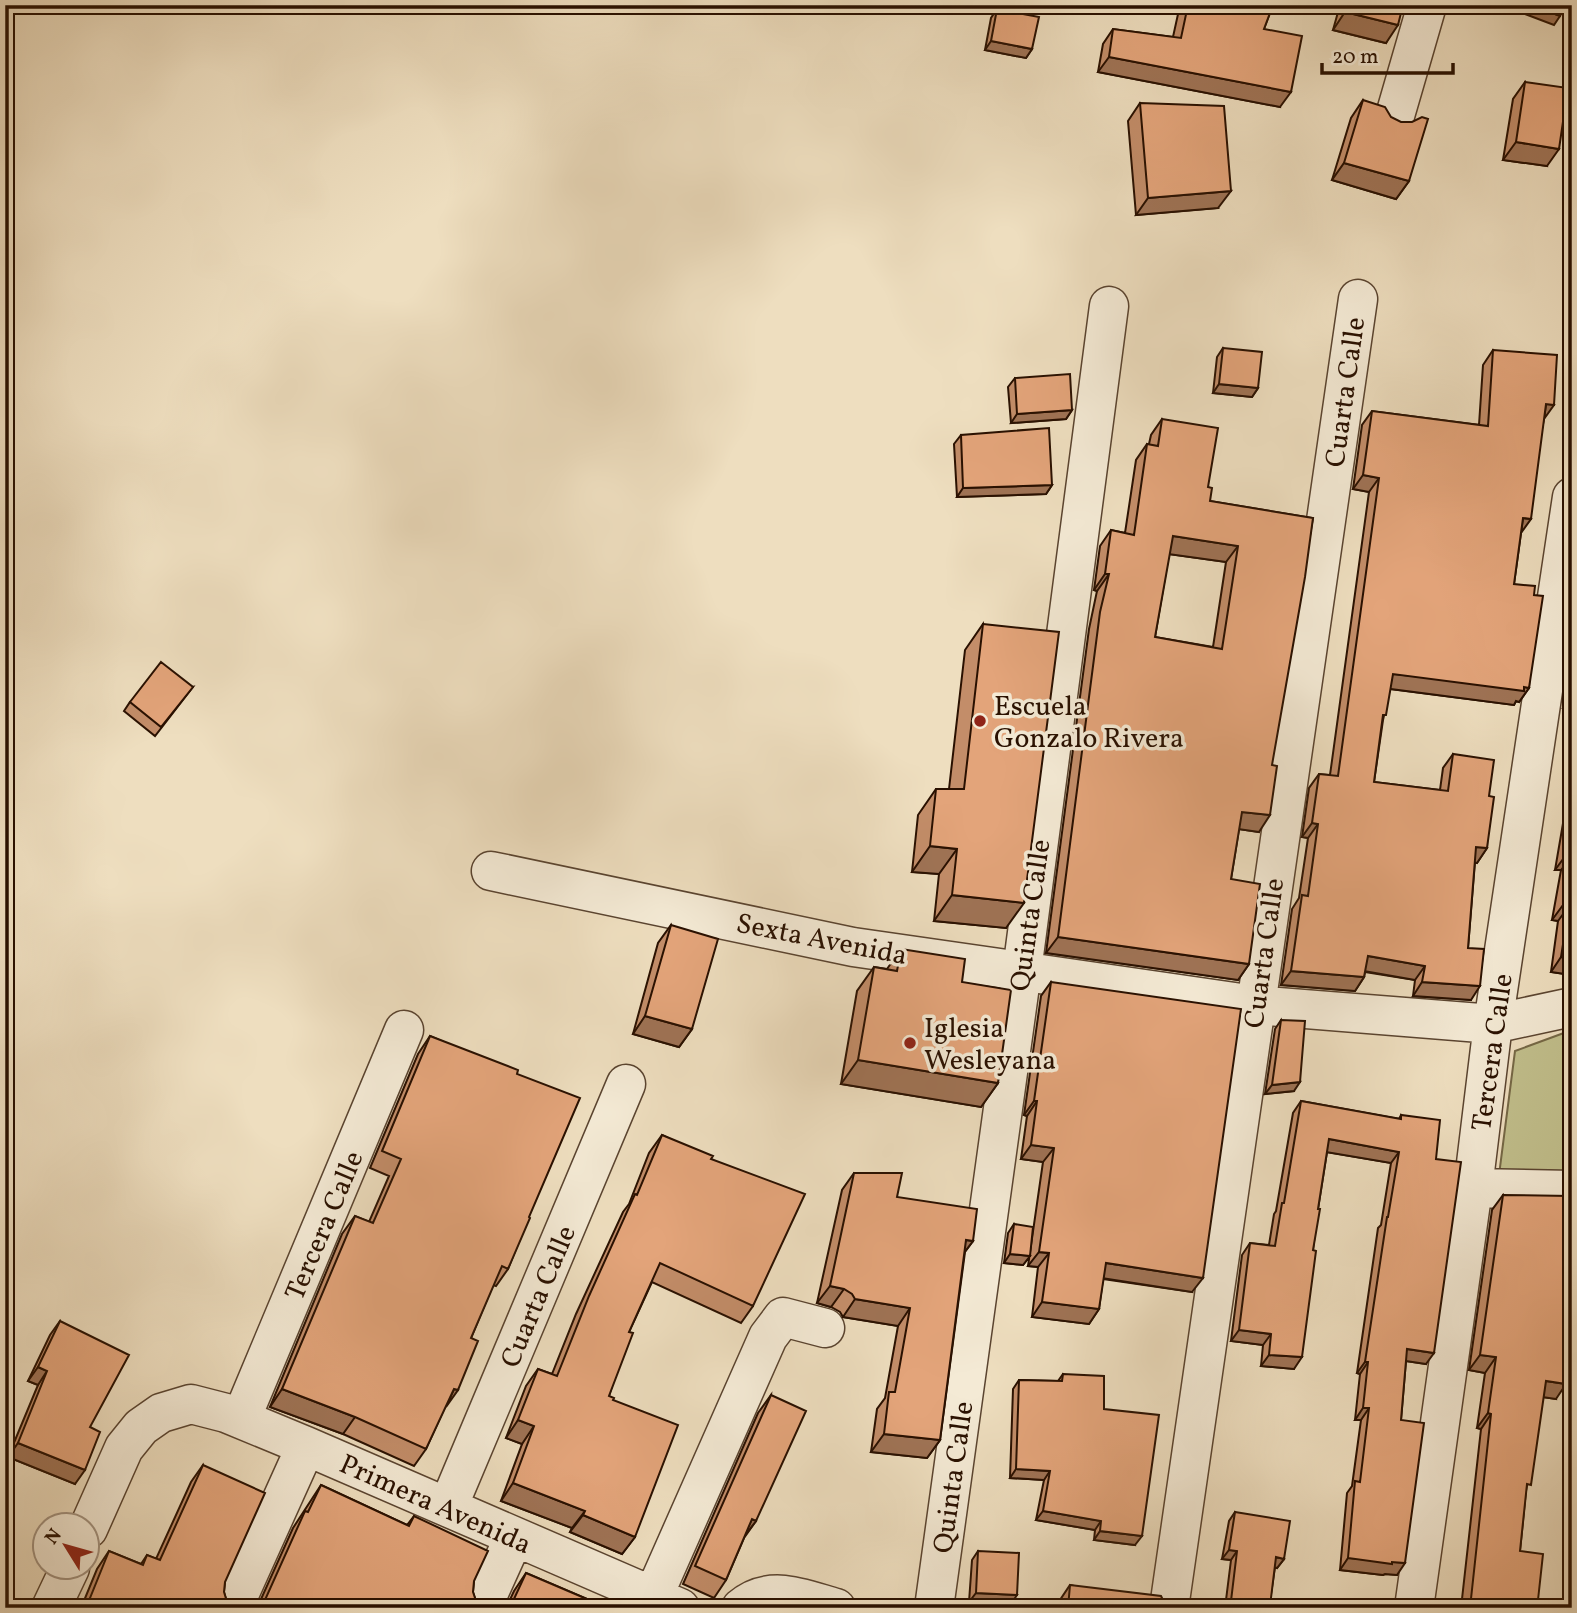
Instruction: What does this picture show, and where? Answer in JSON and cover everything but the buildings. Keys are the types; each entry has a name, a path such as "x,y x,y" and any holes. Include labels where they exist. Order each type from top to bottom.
{"street":[{"path":"1394,119 1427,5"},
{"name":"Cuarta Calle","path":"1169,1608 1358,299"},
{"name":"Quinta Calle","path":"934,1608 1110,306"},
{"name":"Tercera Calle","path":"1413,1608 1473,1188 1493,1024 1572,496"},
{"name":"Sexta Avenida","path":"491,871 853,947 1255,1004 1493,1024 1572,1007"},
{"name":"Tercera Calle","path":"241,1419 404,1030"},
{"name":"Cuarta Calle","path":"449,1507 626,1084"},
{"path":"1473,1188 1572,1190"},
{"path":"666,1603 768,1337 783,1317 825,1328"},
{"name":"Primera Avenida","path":"95,1512 124,1448 142,1427 161,1413 191,1405 226,1413 306,1446 666,1603"},
{"path":"233,1608 306,1446"},
{"path":"482,1608 514,1537"},
{"path":"51,1608 63,1582"},
{"path":"741,1608 751,1599 781,1593 836,1608"}],"shaded area":[{"path":"1572,1030 1572,1179 1499,1175 1515,1051"}],"place":[{"name":"Escuela Gonzalo Rivera","path":"980,721"},
{"name":"Iglesia Wesleyana","path":"910,1043"}]}
